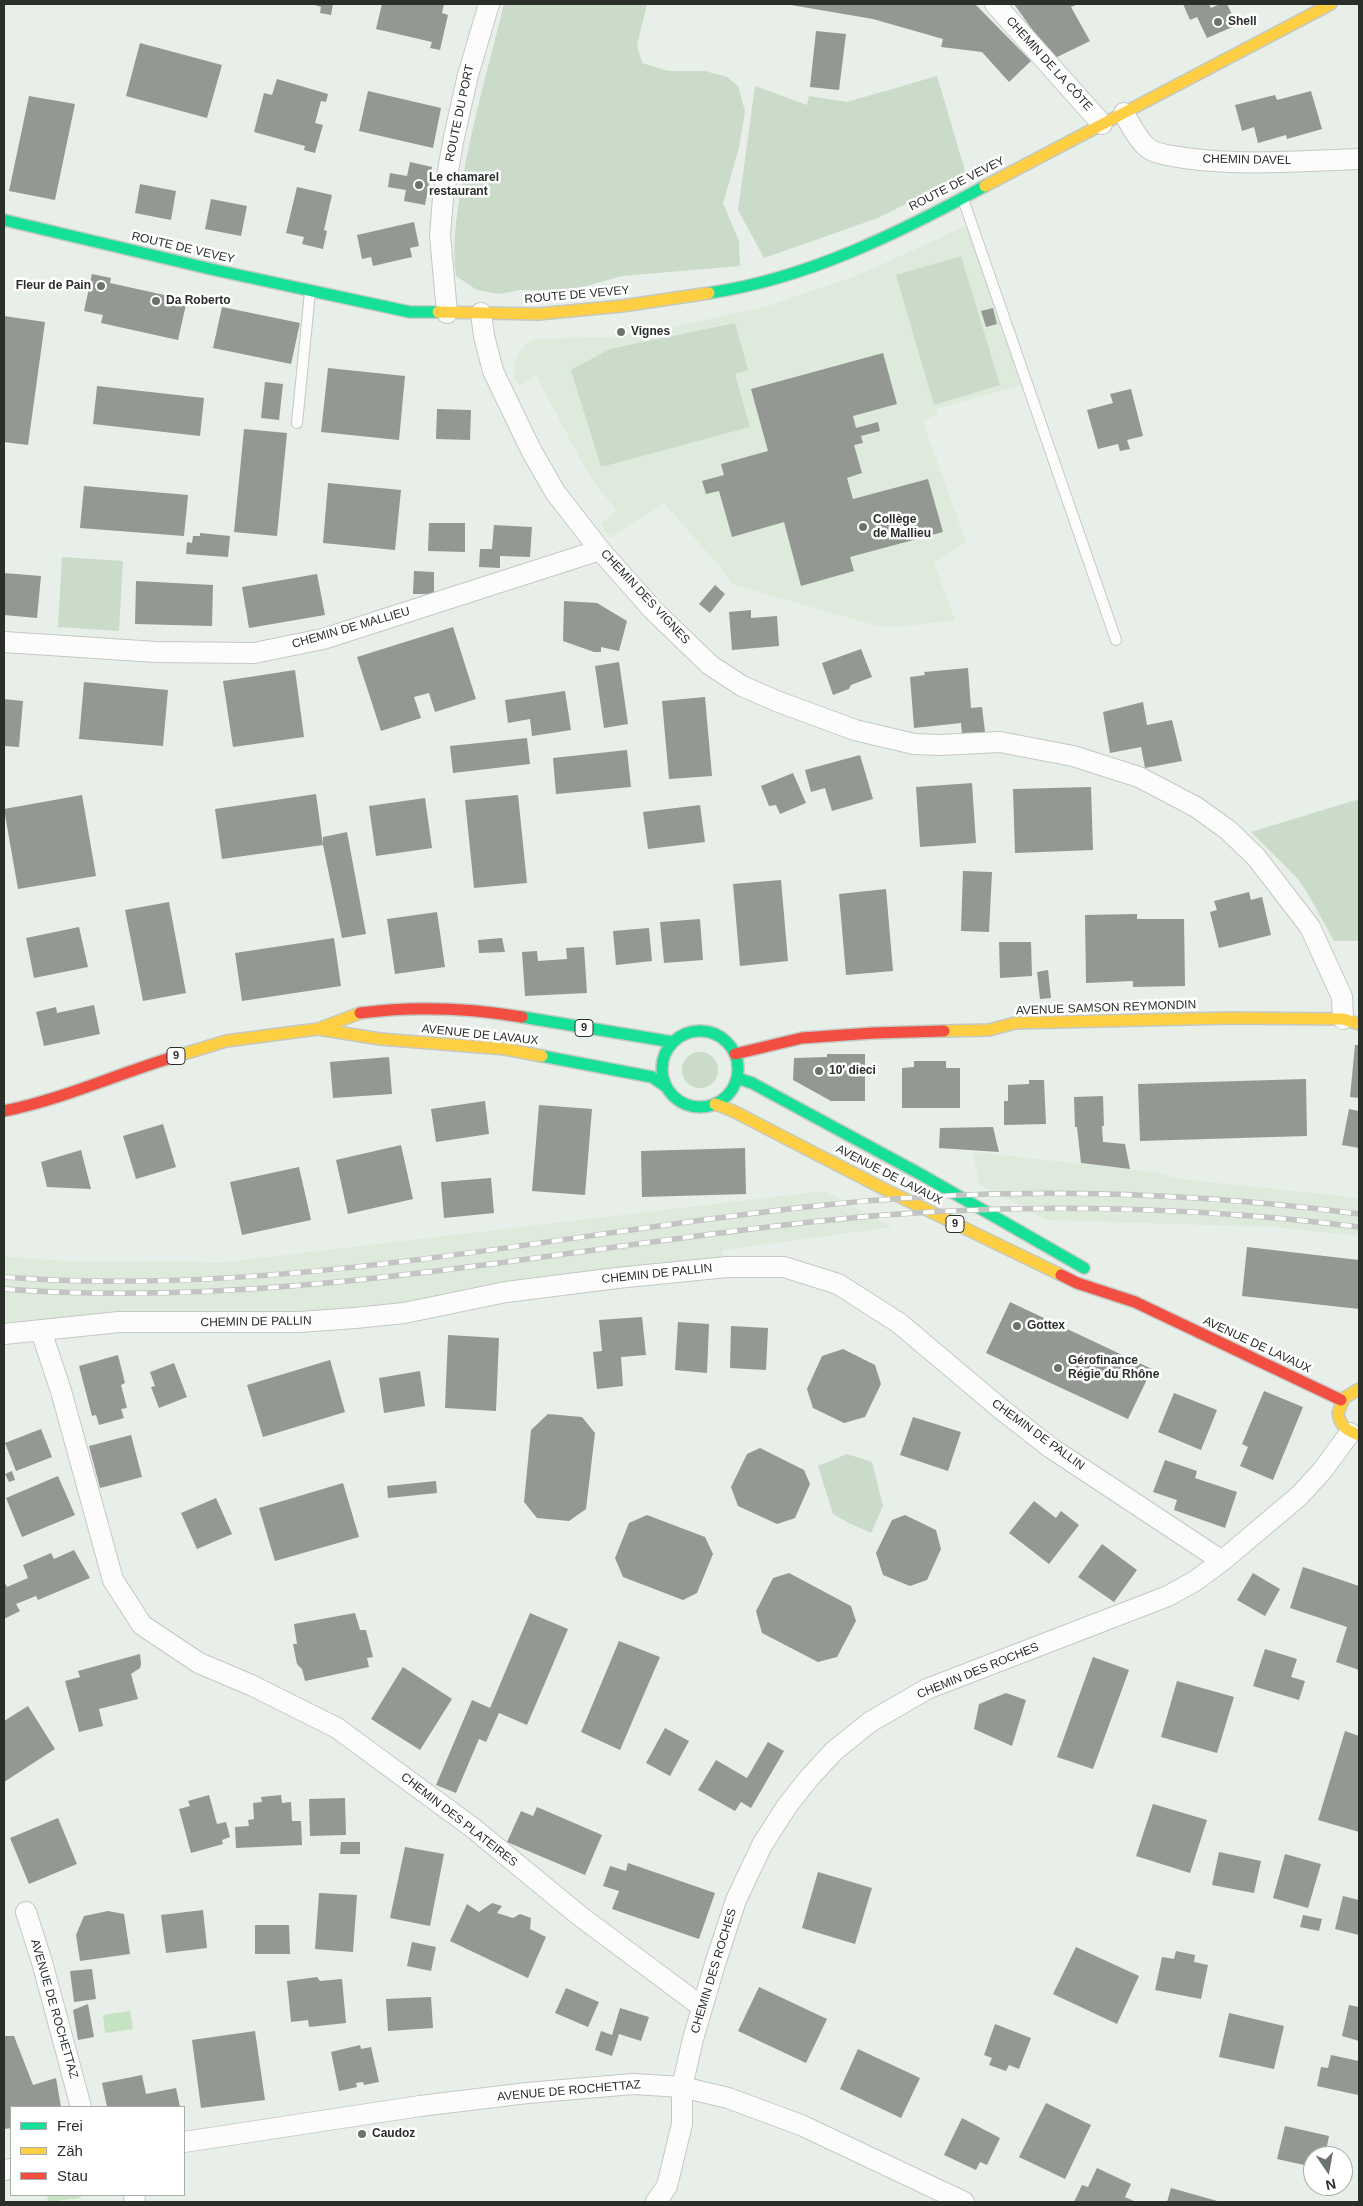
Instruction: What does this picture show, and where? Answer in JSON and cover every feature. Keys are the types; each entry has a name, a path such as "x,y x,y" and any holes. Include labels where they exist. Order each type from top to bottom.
{"main road":[{"name":"ROUTE DE VEVEY","path":"4,220 310,291 410,312 538,314 622,306 737,289 813,266 865,246 963,198 1331,4"},
{"name":"AVENUE DE LAVAUX","path":"318,1030 355,1014 398,1008 464,1009 673,1042"},
{"name":"AVENUE SAMSON REYMONDIN","path":"735,1054 802,1038 852,1036 872,1032 989,1030 1015,1023 1231,1018 1351,1021"},
{"name":"AVENUE DE LAVAUX","path":"4,1111 40,1104 130,1070 226,1041 318,1030 380,1039 505,1049 631,1072 652,1077 665,1086"},
{"path":"708,1032 719,1036 729,1044 735,1054 738,1066 737,1078 733,1089 725,1098 715,1104 692,1107 681,1103 672,1096 665,1086 662,1063 666,1052 673,1042 689,1033 708,1032"},
{"name":"AVENUE DE LAVAUX","path":"737,1078 752,1083 922,1175 1094,1274 1135,1302"},
{"name":"AVENUE DE LAVAUX","path":"715,1104 733,1111 886,1190 1077,1284 1135,1302 1341,1400"},
{"path":"1355,1434 1340,1422 1338,1407 1346,1395 1359,1389"}],"street":[{"name":"ROUTE DU PORT","path":"447,313 446,285 440,235 443,198 468,75 489,4"},
{"name":"CHEMIN DE LA CÔTE","path":"995,4 1102,124"},
{"name":"CHEMIN DAVEL","path":"1124,113 1132,128 1150,150 1174,156 1208,161 1256,162 1359,159"},
{"name":"CHEMIN DES VIGNES","path":"481,314 484,336 493,371 531,450 555,492 600,550 654,611 710,665 742,686 822,719 871,734 914,744 940,745 1000,742 1073,756 1140,777 1196,807 1228,830 1256,857 1310,927 1351,1021"},
{"name":"CHEMIN DE MALLIEU","path":"4,642 165,653 254,653 323,639 600,550"},
{"name":"CHEMIN DE PALLIN","path":"4,1334 119,1322 300,1322 355,1318 404,1313 506,1292 727,1266 784,1267 838,1284 899,1323 1001,1409 1051,1448 1222,1561"},
{"name":"CHEMIN DES PLATEIRES","path":"41,1330 61,1391 113,1580 142,1625 199,1663 251,1685 337,1728 473,1828 580,1916 702,2007"},
{"name":"CHEMIN DES ROCHES","path":"656,2202 667,2186 682,2124 682,2087 702,2007 736,1900 762,1845 787,1806 834,1751 870,1722 927,1690 1168,1596 1195,1581 1222,1561 1299,1496 1355,1434"},
{"name":"AVENUE DE ROCHETTAZ","path":"26,1912 42,1962 81,2106"},
{"name":"AVENUE DE ROCHETTAZ","path":"185,2142 420,2106 527,2093 633,2084 682,2087 728,2098 801,2125 964,2202"}],"lane":[{"path":"963,198 1116,640"},
{"path":"297,423 310,291"}],"shaded area":[{"path":"504,4 647,4 637,45 642,63 668,71 705,71 727,77 738,86 745,111 739,148 723,203 739,241 740,266 622,276 568,291 521,290 499,294 477,290 456,276 455,232 465,165"},
{"path":"937,76 966,174 878,218 764,258 738,210 755,86 807,105 809,96 847,102"},
{"path":"968,225 1021,385 936,409 937,415 922,420 966,542 934,563 955,620 906,626 877,626 732,584 721,568 664,503 610,537 601,524 616,511 585,468 536,375 519,386 515,377 515,363 519,353 526,344 536,339 612,337 667,328 765,307 861,274"},
{"path":"961,256 1000,385 934,405 896,275"},
{"path":"735,323 748,370 735,374 750,427 601,467 571,370 610,349"},
{"path":"62,557 123,561 119,631 58,627"},
{"path":"1359,799 1359,941 1334,941 1297,878 1251,832"},
{"path":"700,1052 707,1053 713,1057 717,1063 717,1077 713,1083 707,1087 700,1088 693,1087 687,1083 683,1077 682,1070 683,1063 687,1057 693,1053"},
{"path":"973,1152 1154,1172 1179,1179 1359,1198 1359,1236 1275,1227 1047,1220 979,1184"},
{"path":"825,1191 892,1227 723,1250 721,1264 411,1306 261,1319 4,1325 4,1257 80,1262 179,1261 218,1263"},
{"path":"847,1454 872,1462 883,1506 871,1533 833,1514 818,1466"},
{"path":"130,2011 133,2029 105,2033 103,2015"},
{"path":"47,2196 80,2196 81,2198 48,2202"}],"building":[{"path":"312,4 333,4 331,15 320,13 321,7"},
{"path":"382,4 444,4 442,13 448,15 440,50 430,48 432,42 376,29"},
{"path":"785,4 975,4 1031,61 1009,82 982,52 941,47 943,39 873,19"},
{"path":"1014,4 1078,4 1071,7 1090,41 1053,59"},
{"name":"Shell","path":"1183,4 1209,4 1211,8 1220,4 1227,4 1237,25 1207,38 1197,17 1190,20"},
{"path":"816,31 846,34 839,90 810,87"},
{"path":"140,43 222,65 207,118 126,96"},
{"path":"277,79 328,94 326,102 321,101 315,123 323,125 315,153 304,150 305,146 254,132 264,93 272,95"},
{"path":"368,91 441,108 433,148 359,131"},
{"path":"1311,91 1322,129 1287,139 1286,135 1258,143 1254,127 1242,131 1235,105 1275,95 1277,100"},
{"path":"29,96 75,104 55,200 9,191"},
{"path":"410,162 432,167 425,205 404,201 406,190 388,187 390,173 407,176"},
{"path":"140,184 176,191 171,220 135,213"},
{"path":"297,187 332,195 324,230 327,231 323,249 302,244 304,237 286,233"},
{"path":"211,199 247,206 241,236 205,229"},
{"path":"414,222 419,246 410,248 412,257 373,266 371,257 362,259 357,235"},
{"path":"92,274 111,278 110,283 187,300 178,340 101,323 103,315 84,311"},
{"path":"222,307 300,323 291,364 213,348"},
{"path":"993,308 997,324 986,327 981,311"},
{"path":"4,316 45,322 28,445 4,442"},
{"name":"Collège de Mallieu","path":"883,353 897,404 853,416 856,428 878,422 880,431 861,436 863,443 854,445 862,473 847,478 853,499 928,479 943,532 850,557 854,571 801,586 784,522 732,537 719,491 706,494 702,481 724,475 721,464 768,451 751,389"},
{"path":"328,368 405,376 399,440 321,432"},
{"path":"265,382 283,384 279,420 261,418"},
{"path":"97,386 204,398 200,436 93,424"},
{"path":"1131,389 1143,436 1127,440 1130,449 1120,451 1118,444 1098,449 1087,410 1113,403 1110,394"},
{"path":"437,409 471,410 470,440 436,439"},
{"path":"244,429 287,433 277,536 234,532"},
{"path":"328,483 401,490 395,550 323,543"},
{"path":"84,486 188,495 184,536 80,528"},
{"path":"429,523 465,523 465,552 428,551"},
{"path":"494,525 532,527 530,557 500,556 500,568 479,567 480,549 492,549"},
{"path":"200,533 230,536 228,557 186,554 187,542 192,543 193,536 200,536"},
{"path":"414,571 434,572 434,594 413,594"},
{"path":"4,573 41,576 37,618 4,615"},
{"path":"317,574 325,615 249,628 242,587"},
{"path":"136,581 213,585 212,626 135,624"},
{"path":"715,585 725,594 710,613 699,604"},
{"path":"564,601 597,603 627,621 619,651 601,647 601,652 594,652 563,641"},
{"path":"751,610 751,618 777,616 779,646 732,650 729,612"},
{"path":"453,627 476,699 435,712 429,693 414,697 421,718 381,731 357,657"},
{"path":"861,649 872,677 851,685 849,689 833,695 822,663"},
{"path":"619,662 628,724 604,728 595,666"},
{"path":"968,668 971,708 982,707 985,732 962,734 961,723 914,728 910,677 925,675 924,672"},
{"path":"295,670 304,737 233,747 223,681"},
{"path":"84,682 168,690 163,746 79,739"},
{"path":"565,691 571,730 532,736 530,719 508,723 505,700"},
{"path":"705,697 712,776 669,779 662,701"},
{"path":"4,699 23,701 19,747 4,746"},
{"path":"1143,702 1147,725 1172,720 1182,761 1145,768 1141,747 1110,753 1103,712"},
{"path":"527,738 530,764 453,773 450,746"},
{"path":"627,750 631,787 556,794 553,758"},
{"path":"860,755 873,799 832,811 825,788 811,792 805,770"},
{"path":"793,773 806,803 780,814 776,805 769,806 761,786"},
{"path":"972,783 976,843 920,847 916,787"},
{"path":"1091,787 1093,850 1015,853 1013,789"},
{"path":"316,794 323,845 222,859 215,809"},
{"path":"82,795 96,876 18,889 4,809"},
{"path":"518,795 527,883 474,888 465,800"},
{"path":"425,798 432,848 376,856 369,806"},
{"path":"700,805 705,842 648,849 643,812"},
{"path":"347,832 366,934 342,938 323,837"},
{"path":"963,871 992,872 989,932 961,931"},
{"path":"781,880 788,961 740,966 733,884"},
{"path":"886,889 893,971 846,975 839,894"},
{"path":"1249,892 1251,900 1262,897 1271,935 1219,948 1210,912 1217,910 1214,901"},
{"path":"169,902 186,993 143,1001 125,910"},
{"path":"437,912 445,967 395,974 387,919"},
{"path":"1137,914 1137,919 1184,919 1185,986 1133,987 1133,981 1086,983 1085,915"},
{"path":"700,919 703,960 664,963 660,922"},
{"path":"79,927 88,967 34,978 26,938"},
{"path":"649,928 652,961 616,965 613,931"},
{"path":"334,938 341,986 242,1001 235,953"},
{"path":"502,938 505,952 479,953 478,940"},
{"path":"999,942 1031,942 1032,976 1000,978"},
{"path":"584,947 587,993 525,996 522,952 537,951 538,961 567,959 566,948"},
{"path":"1048,970 1051,998 1040,999 1037,972"},
{"path":"94,1005 100,1034 44,1046 36,1012 56,1007 57,1013"},
{"path":"1355,1045 1359,1045 1359,1098 1350,1097"},
{"path":"827,1054 865,1054 865,1101 831,1101 793,1080 794,1058 827,1057"},
{"path":"389,1057 392,1094 333,1098 330,1062"},
{"path":"914,1061 946,1061 946,1068 960,1068 960,1108 902,1108 902,1068 914,1067"},
{"path":"1306,1079 1307,1136 1140,1141 1138,1084"},
{"path":"1029,1080 1044,1080 1046,1124 1004,1125 1004,1101 1008,1101 1008,1085 1029,1084"},
{"path":"1103,1096 1103,1142 1125,1144 1130,1169 1081,1163 1077,1127 1075,1127 1074,1097"},
{"path":"485,1101 489,1134 436,1142 431,1109"},
{"path":"539,1105 592,1109 585,1195 532,1191"},
{"path":"1349,1109 1359,1111 1359,1148 1342,1145"},
{"path":"163,1124 176,1167 136,1179 123,1136"},
{"path":"993,1127 999,1152 939,1148 940,1128"},
{"path":"401,1145 413,1199 348,1214 336,1160"},
{"path":"745,1148 746,1194 642,1197 641,1151"},
{"path":"81,1150 91,1189 47,1187 41,1162"},
{"path":"299,1167 311,1220 242,1235 230,1182"},
{"path":"491,1178 494,1213 444,1218 441,1182"},
{"path":"1247,1247 1359,1260 1359,1309 1242,1296"},
{"path":"1010,1302 1152,1369 1128,1419 986,1353"},
{"path":"642,1317 646,1355 621,1357 623,1386 597,1389 593,1352 602,1351 599,1320"},
{"path":"678,1322 709,1324 707,1373 675,1370"},
{"path":"731,1326 768,1328 766,1370 730,1368"},
{"path":"448,1335 499,1338 496,1411 445,1408"},
{"path":"843,1349 875,1365 881,1384 865,1417 844,1423 813,1408 807,1389 822,1356"},
{"path":"118,1355 125,1383 121,1385 127,1408 121,1409 124,1418 99,1425 96,1415 92,1416 79,1366"},
{"path":"330,1360 345,1412 263,1437 247,1385"},
{"path":"174,1363 187,1397 159,1408 151,1387 155,1386 150,1372"},
{"path":"420,1371 425,1406 384,1413 379,1378"},
{"path":"1264,1391 1303,1407 1273,1480 1240,1466 1248,1447 1242,1444"},
{"path":"1174,1393 1217,1410 1201,1450 1158,1432"},
{"path":"548,1414 582,1417 595,1433 586,1509 569,1521 537,1518 524,1502 531,1430"},
{"path":"913,1417 961,1432 948,1471 900,1455"},
{"path":"41,1429 52,1457 16,1471 5,1443"},
{"path":"131,1435 142,1477 100,1488 89,1446"},
{"path":"760,1448 804,1470 810,1484 795,1518 777,1524 738,1506 731,1487 747,1454"},
{"path":"1165,1460 1197,1471 1195,1478 1237,1492 1225,1528 1174,1510 1177,1500 1153,1492"},
{"path":"12,1471 15,1480 9,1482 5,1474"},
{"path":"58,1476 75,1515 22,1537 6,1498"},
{"path":"436,1481 437,1493 388,1498 387,1486"},
{"path":"343,1483 359,1537 275,1561 259,1508"},
{"path":"216,1498 232,1534 197,1549 181,1513"},
{"path":"1034,1501 1056,1518 1061,1511 1079,1525 1049,1564 1009,1533"},
{"path":"647,1515 705,1537 713,1554 697,1593 683,1600 623,1577 615,1558 629,1523"},
{"path":"905,1515 936,1530 941,1549 927,1580 910,1586 883,1575 876,1553 892,1520"},
{"path":"1102,1544 1137,1570 1114,1602 1078,1577"},
{"path":"74,1550 90,1578 38,1600 36,1596 16,1604 20,1611 4,1619 4,1581 7,1587 28,1578 23,1565 51,1553 54,1559"},
{"path":"1303,1567 1359,1586 1359,1670 1336,1662 1347,1627 1290,1608"},
{"path":"789,1573 851,1606 856,1621 837,1657 818,1662 762,1633 756,1611 773,1578"},
{"path":"1253,1573 1280,1589 1265,1616 1237,1600"},
{"path":"355,1613 360,1630 366,1630 373,1657 367,1658 369,1667 305,1681 302,1669 297,1664 293,1644 297,1644 294,1624"},
{"path":"530,1613 568,1629 527,1725 499,1713 486,1742 479,1739 456,1793 436,1785 472,1700 490,1708"},
{"path":"619,1641 660,1657 620,1750 581,1732"},
{"path":"1265,1649 1297,1659 1291,1677 1305,1681 1299,1700 1253,1686"},
{"path":"140,1654 140,1668 131,1674 138,1699 99,1709 103,1726 79,1732 65,1681 80,1677 78,1671"},
{"path":"1093,1657 1129,1670 1093,1769 1057,1757"},
{"path":"403,1667 452,1699 420,1750 371,1719"},
{"path":"1177,1681 1234,1697 1217,1753 1161,1737"},
{"path":"1006,1693 1026,1700 1012,1746 974,1729 979,1704"},
{"path":"28,1706 55,1749 4,1782 4,1721"},
{"path":"665,1728 689,1741 670,1776 646,1763"},
{"path":"1345,1731 1359,1736 1359,1832 1318,1820"},
{"path":"768,1742 784,1751 751,1808 741,1802 735,1811 698,1790 716,1760 747,1778"},
{"path":"209,1795 217,1824 226,1822 230,1837 222,1840 223,1844 191,1853 179,1809 190,1806 188,1801"},
{"path":"281,1795 282,1803 291,1802 292,1821 301,1821 302,1845 236,1848 235,1827 249,1826 248,1820 254,1819 253,1803 262,1802 261,1797"},
{"path":"345,1798 346,1835 310,1836 309,1799"},
{"path":"1153,1804 1207,1820 1190,1873 1136,1856"},
{"path":"537,1807 602,1835 585,1875 507,1842 521,1811 533,1816"},
{"path":"58,1818 77,1864 29,1884 10,1838"},
{"path":"341,1842 360,1842 360,1854 340,1854"},
{"path":"405,1847 444,1854 430,1926 390,1918"},
{"path":"1219,1852 1261,1861 1254,1893 1212,1885"},
{"path":"1285,1854 1321,1864 1308,1908 1273,1898"},
{"path":"628,1863 715,1893 699,1939 612,1909 619,1891 603,1886 610,1866 626,1871"},
{"path":"818,1872 872,1888 855,1944 802,1928"},
{"path":"319,1893 357,1895 353,1952 315,1949"},
{"path":"1343,1896 1359,1900 1359,1935 1335,1929"},
{"path":"492,1903 502,1906 497,1913 513,1918 520,1914 531,1918 530,1929 546,1937 528,1978 450,1941 467,1904 479,1912"},
{"path":"203,1910 207,1948 166,1953 161,1915"},
{"path":"108,1911 124,1914 130,1954 80,1961 76,1935 84,1916"},
{"path":"1303,1915 1322,1919 1319,1931 1300,1927"},
{"path":"255,1925 289,1925 290,1954 255,1954"},
{"path":"412,1942 436,1947 431,1971 407,1966"},
{"path":"1076,1947 1139,1976 1117,2024 1053,1994"},
{"path":"1176,1951 1195,1955 1194,1962 1208,1965 1201,1999 1155,1990 1162,1957 1174,1959"},
{"path":"92,1969 96,1999 74,2002 70,1971"},
{"path":"317,1977 320,1981 342,1979 346,2023 309,2027 308,2020 291,2022 287,1981"},
{"path":"759,1987 827,2019 806,2063 738,2031"},
{"path":"566,1988 599,2002 588,2027 555,2013"},
{"path":"431,1997 433,2028 388,2031 386,1999"},
{"path":"88,2004 94,2037 78,2040 73,2010"},
{"path":"1349,2005 1359,2007 1359,2041 1342,2036"},
{"path":"620,2008 649,2017 641,2041 619,2034 612,2056 595,2050 601,2031 612,2035"},
{"path":"1229,2013 1284,2026 1274,2069 1219,2057"},
{"path":"995,2024 1031,2038 1019,2069 1009,2065 1006,2071 989,2065 992,2058 984,2055"},
{"path":"255,2031 265,2100 201,2108 192,2040"},
{"path":"4,2036 14,2036 33,2085 56,2078 61,2106 10,2106 10,2128 4,2129"},
{"path":"360,2045 361,2049 371,2047 379,2082 364,2085 363,2082 356,2083 357,2087 339,2091 331,2052"},
{"path":"858,2049 920,2078 901,2118 840,2089"},
{"path":"1331,2055 1359,2061 1358,2095 1317,2086 1321,2067 1328,2068"},
{"path":"142,2075 146,2094 176,2088 180,2106 107,2106 102,2083"},
{"path":"1046,2103 1091,2125 1065,2179 1019,2157"},
{"path":"962,2118 1000,2138 987,2165 980,2162 976,2170 944,2155"},
{"path":"1285,2126 1329,2136 1327,2146 1303,2146 1303,2165 1277,2159"},
{"path":"1097,2168 1131,2184 1125,2197 1136,2202 1074,2202 1082,2185 1088,2187"},
{"path":"1171,2188 1221,2202 1167,2202"}],"railway":[{"path":"4,1277 105,1281 206,1279 306,1272 406,1261 806,1207 944,1196 1014,1194 1152,1196 1221,1200 1359,1214"},
{"path":"4,1289 107,1293 209,1291 311,1284 413,1274 820,1221 955,1211 1022,1209 1157,1210 1225,1214 1359,1227"}],"traffic: fast":[{"path":"709,293 781,277 851,252 919,221 985,186"},
{"path":"4,220 215,270 410,312 438,312"},
{"path":"522,1017 673,1042"},
{"path":"700,1031 715,1034 727,1042 735,1054 738,1069 735,1084 727,1096 715,1104 700,1107 685,1104 673,1096 665,1084 662,1069 665,1054 673,1042 685,1034 700,1031"},
{"path":"542,1056 652,1077 665,1086"},
{"path":"737,1078 752,1083 922,1175 1084,1268"}],"traffic: slow":[{"path":"985,186 1331,4"},
{"path":"438,312 538,314 622,306 709,293"},
{"path":"177,1056 226,1041 318,1029 360,1013"},
{"path":"944,1031 989,1030 1015,1023 1231,1018 1343,1019 1359,1024"},
{"path":"318,1029 380,1039 505,1049 542,1056"},
{"path":"715,1104 733,1111 886,1190 1061,1275"},
{"path":"1359,1389 1344,1398 1338,1413 1340,1421 1345,1427 1359,1435"}],"traffic: jam":[{"path":"360,1013 400,1009 441,1009 522,1017"},
{"path":"735,1054 802,1038 944,1031"},
{"path":"4,1111 48,1100 177,1056"},
{"path":"1061,1275 1077,1283 1135,1302 1341,1400"}],"place":[{"name":"Shell","path":"1218,22"},
{"name":"Le chamarel restaurant","path":"419,185"},
{"name":"Fleur de Pain","path":"101,286"},
{"name":"Da Roberto","path":"156,301"},
{"name":"Vignes","path":"621,332"},
{"name":"Collège de Mallieu","path":"863,527"},
{"name":"10' dieci","path":"819,1071"},
{"name":"Gottex","path":"1017,1326"},
{"name":"Gérofinance Régie du Rhône","path":"1058,1368"},
{"name":"Caudoz","path":"362,2134"}]}
